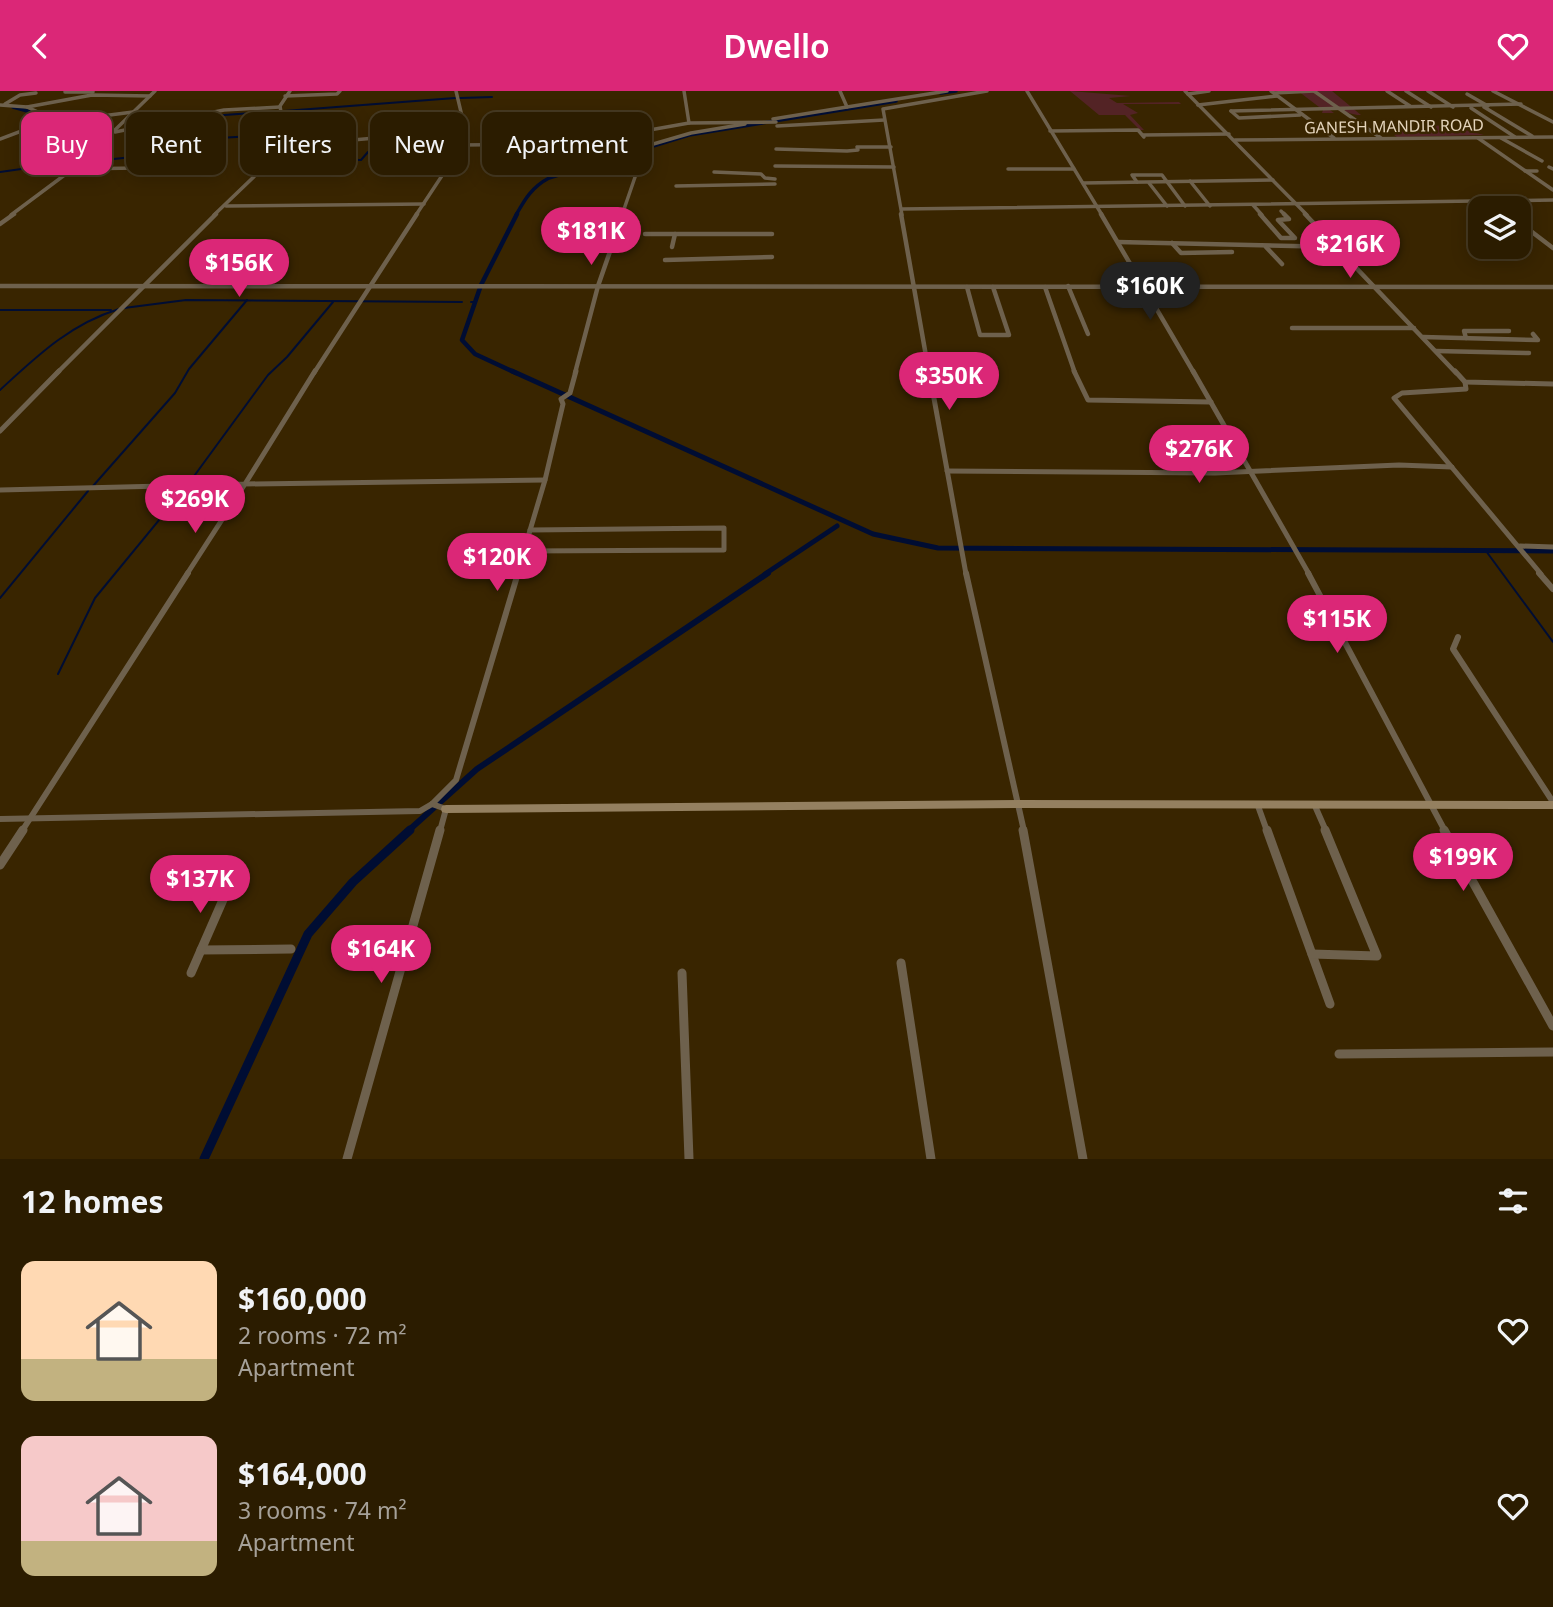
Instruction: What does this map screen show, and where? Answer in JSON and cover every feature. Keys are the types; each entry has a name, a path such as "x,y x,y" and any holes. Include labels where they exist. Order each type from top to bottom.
{"street":[{"path":"93,95 100,91"},
{"path":"65,92 100,91"},
{"path":"105,96 116,91"},
{"path":"133,112 155,91"},
{"path":"281,112 280,107 290,91"},
{"path":"285,96 337,94 340,91"},
{"path":"456,91 463,112"},
{"path":"684,91 689,123"},
{"path":"840,91 847,107"},
{"path":"652,146 691,133 774,122 947,91"},
{"path":"987,91 883,109 961,552 1017,804 1083,1159"},
{"path":"1027,91 1118,242 1295,550 1430,805 1553,1026"},
{"path":"1186,93 1209,91"},
{"path":"1198,105 1274,93 1314,91 1381,138"},
{"path":"1387,91 1410,106"},
{"path":"1406,91 1433,108"},
{"path":"1428,91 1454,108"},
{"path":"1493,91 1553,122"},
{"path":"2,105 20,95 36,93"},
{"path":"1186,93 1230,134 1465,382 1466,389 1402,393 1394,398 1553,589"},
{"path":"1274,93 1335,139"},
{"path":"2,105 27,107 93,95 150,96"},
{"path":"1467,95 1490,106"},
{"path":"1301,114 1239,118 1231,111 1454,108 1521,104"},
{"path":"27,107 38,112"},
{"path":"114,133 224,110 280,107"},
{"path":"1470,107 1516,137"},
{"path":"1483,107 1533,137"},
{"path":"114,133 126,120"},
{"path":"652,128 689,123 884,120"},
{"path":"1050,131 1138,130 1143,136 1230,134"},
{"path":"0,139 21,131"},
{"path":"1477,137 1553,190"},
{"path":"1499,137 1542,161"},
{"name":"GANESH MANDIR ROAD","path":"1235,140 1553,137"},
{"path":"776,149 858,151 858,147 891,147"},
{"path":"775,166 894,167"},
{"path":"1008,169 1074,169"},
{"path":"676,186 775,181 761,174 715,171"},
{"path":"1523,171 1537,171"},
{"path":"0,224 64,175"},
{"path":"0,431 257,175"},
{"path":"0,865 442,175"},
{"path":"0,820 420,811 432,804 456,780 545,480 598,286 634,175"},
{"path":"1137,182 1132,175 1162,175 1185,206"},
{"path":"1083,183 1273,180"},
{"path":"1190,181 1210,205"},
{"path":"1149,183 1167,206"},
{"path":"1531,201 1553,200"},
{"path":"902,209 1468,202"},
{"path":"226,205 424,204"},
{"path":"1253,205 1281,238 1295,238 1278,220 1289,219 1281,211"},
{"path":"1531,231 1553,248"},
{"path":"645,234 772,234"},
{"path":"672,247 675,234"},
{"path":"1118,242 1337,247"},
{"path":"1172,243 1181,253 1232,253"},
{"path":"1266,247 1282,264"},
{"path":"665,260 772,257"},
{"path":"0,286 1553,287"},
{"path":"1068,286 1088,334"},
{"path":"967,287 980,335 1009,335 993,287"},
{"path":"1045,287 1085,398 1211,402"},
{"path":"1292,328 1414,328"},
{"path":"1466,338 1464,331 1509,331"},
{"path":"1423,337 1538,340 1533,334"},
{"path":"1436,351 1529,353"},
{"path":"1465,382 1553,384"},
{"path":"947,471 1251,472 1399,465 1452,467"},
{"path":"0,490 545,480"},
{"path":"523,551 724,549 724,528 530,530"},
{"path":"1522,550 1553,547"},
{"path":"1458,637 1454,649 1553,803"},
{"path":"432,804 444,809 1553,803"},
{"path":"1258,806 1330,1004"},
{"path":"1312,954 1377,956 1315,806"},
{"path":"347,1159 444,809"},
{"path":"191,973 236,870"},
{"path":"201,950 291,949"},
{"path":"901,963 931,1159"},
{"path":"682,973 689,1159"},
{"path":"1339,1054 1553,1052"}],"shaded area":[{"path":"1070,91 1131,96 1109,98 1117,103 1181,104 1123,104 1138,113 1130,115 1144,130 1140,130 1125,115 1099,115"},
{"path":"1298,91 1332,91 1361,115 1334,110 1330,110 1334,113 1322,113 1323,110"},
{"path":"1423,125 1450,126 1484,135 1394,135 1407,129 1424,129"}],"waterway":[{"path":"941,93 956,91"},
{"path":"460,98 492,97"},
{"path":"284,111 455,98"},
{"path":"516,215 538,185 549,178 689,135 896,101"},
{"path":"13,107 31,112"},
{"path":"226,115 279,111"},
{"path":"112,159 190,151 202,139 240,137"},
{"path":"356,160 361,160 370,152"},
{"path":"0,172 21,169"},
{"path":"516,373 475,354 462,340 481,285 517,214"},
{"path":"124,308 186,300 247,300"},
{"path":"93,486 175,393 189,369 247,300"},
{"path":"247,300 462,302"},
{"path":"189,483 268,375 287,357 333,302"},
{"path":"0,390 55,342 85,323 119,309"},
{"path":"0,310 111,310"},
{"path":"512,371 873,534 938,548 1553,551"},
{"path":"58,674 95,598 187,486"},
{"path":"0,598 88,491"},
{"path":"765,574 837,526"},
{"path":"1486,551 1553,642"},
{"path":"408,831 477,769 768,573"},
{"path":"204,1159 308,934 353,882 410,830"}]}
